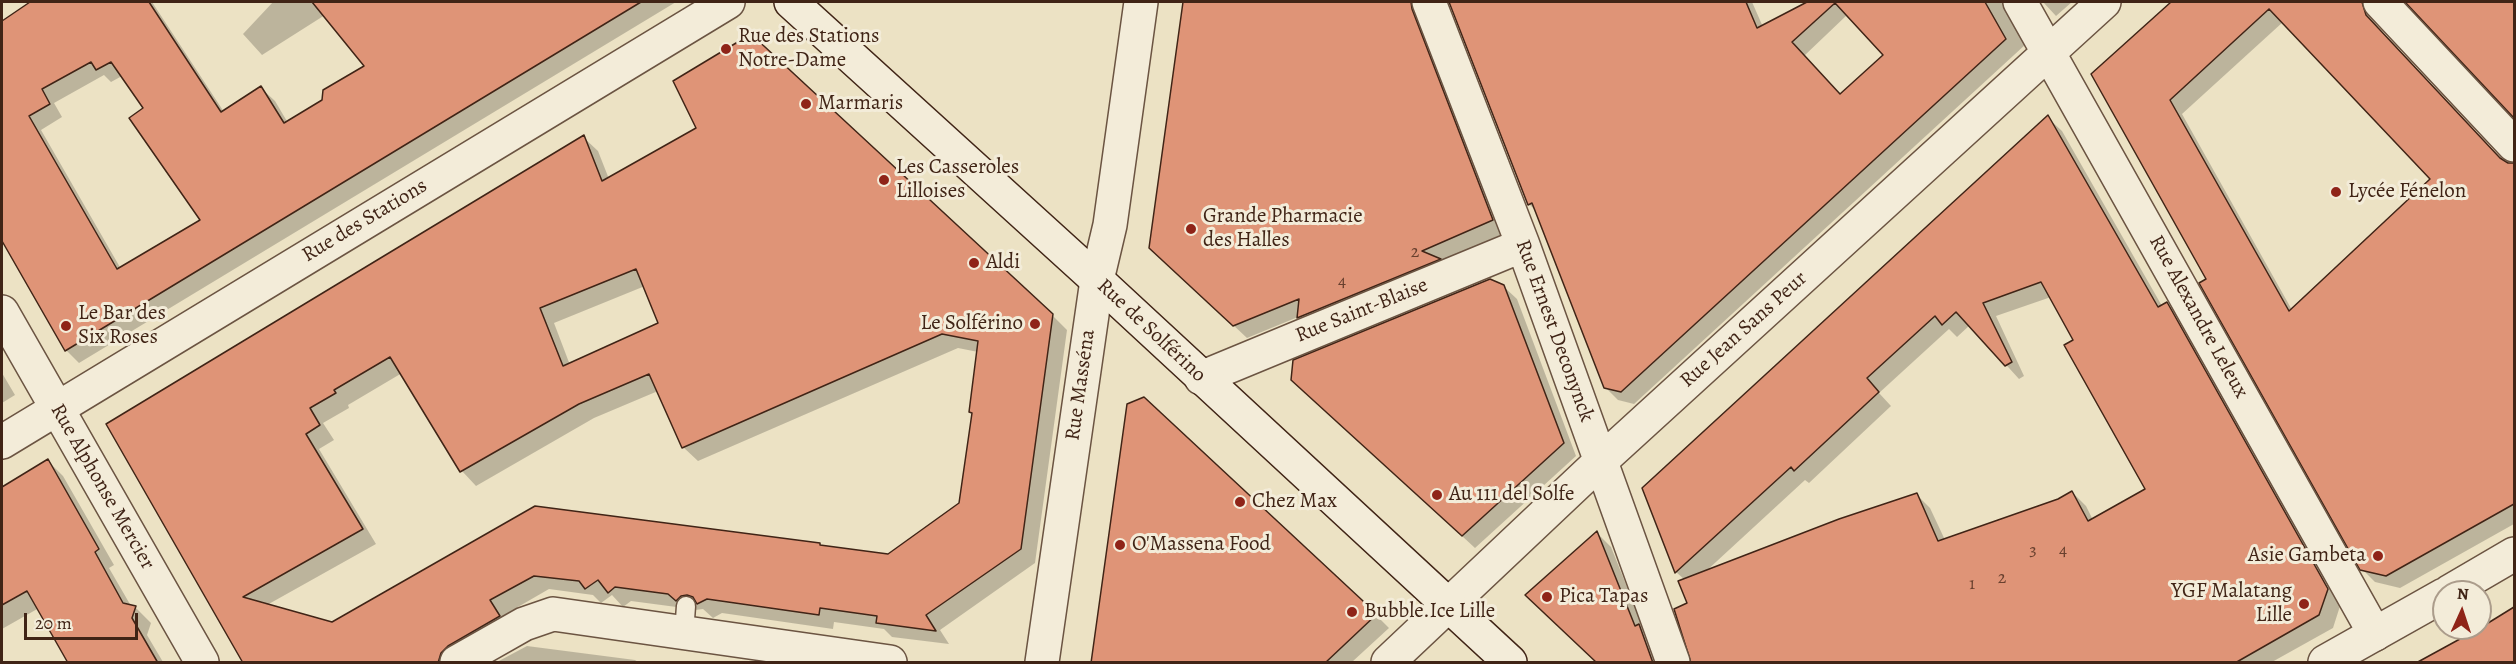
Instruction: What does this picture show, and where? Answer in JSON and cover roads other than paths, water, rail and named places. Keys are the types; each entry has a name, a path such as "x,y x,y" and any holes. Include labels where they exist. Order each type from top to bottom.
{"street":[{"name":"Rue des Stations","path":"2,442 728,2"},
{"name":"Rue de Solférino","path":"791,2 1510,663"},
{"name":"Rue Masséna","path":"1042,663 1096,280 1110,225 1141,2"},
{"name":"Rue Ernest Deconynck","path":"1429,2 1523,245 1673,663"},
{"name":"Rue Alexandre Leleux","path":"2020,2 2375,634"},
{"name":"Rue Jean Sans Peur","path":"1388,663 1602,460 2104,2"},
{"path":"2380,2 2514,145"},
{"name":"Rue Saint-Blaise","path":"1201,378 1523,245"},
{"name":"Rue Alphonse Mercier","path":"2,312 202,663"},
{"path":"2470,580 2514,554"},
{"path":"2325,663 2432,602"},
{"path":"457,663 524,624 553,614 685,619 890,663"}],"place":[{"name":"Rue des Stations Notre-Dame","path":"726,49"},
{"name":"Marmaris","path":"806,104"},
{"name":"Les Casseroles Lilloises","path":"884,180"},
{"name":"Lycée Fénelon","path":"2336,192"},
{"name":"Grande Pharmacie des Halles","path":"1191,229"},
{"name":"Aldi","path":"974,263"},
{"name":"Le Solférino","path":"1035,324"},
{"name":"Le Bar des Six Roses","path":"66,326"},
{"name":"Au 111 del Solfe","path":"1437,495"},
{"name":"Chez Max","path":"1240,502"},
{"name":"O'Massena Food","path":"1120,545"},
{"name":"Asie Gambeta","path":"2378,556"},
{"name":"Pica Tapas","path":"1547,597"},
{"name":"YGF Malatang Lille","path":"2304,604"},
{"name":"Bubble.Ice Lille","path":"1352,612"}]}
